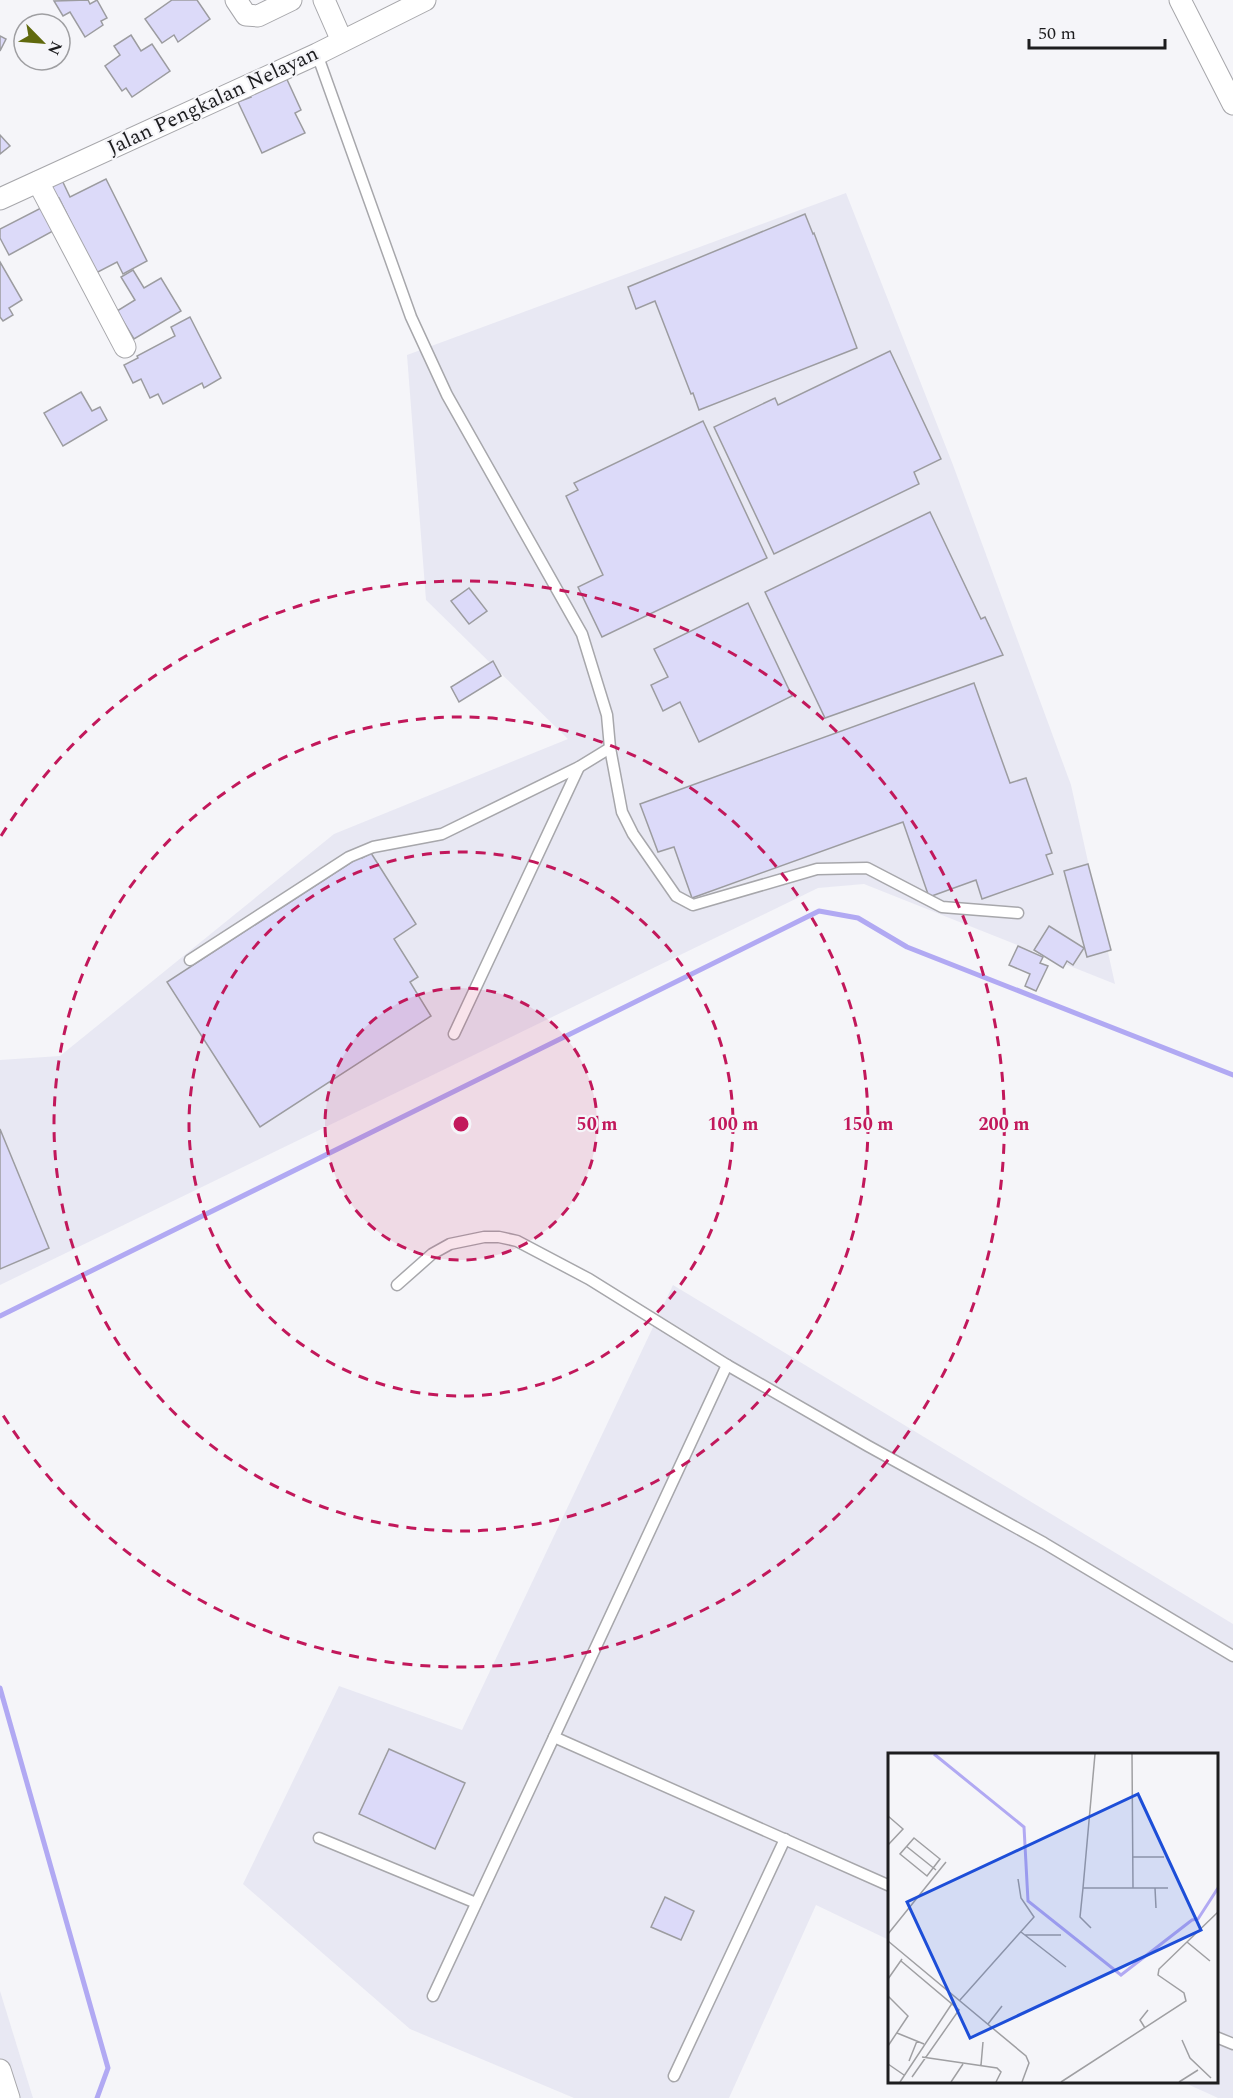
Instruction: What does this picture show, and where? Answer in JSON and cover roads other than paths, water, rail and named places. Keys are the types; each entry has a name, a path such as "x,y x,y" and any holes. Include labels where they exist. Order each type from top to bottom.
{"street":[{"path":"236,0 246,15 255,17 291,0"},
{"path":"324,0 342,41"},
{"name":"Jalan Pengkalan Nelayan","path":"0,199 317,54 425,0"},
{"path":"1180,0 1233,104"},
{"path":"38,182 125,347"},
{"path":"0,2070 9,2098"}],"lane":[{"path":"317,54 411,317 447,395 582,634 607,715 610,748 622,812 633,834 676,896 693,904 817,869 867,868 942,907 1018,913"},
{"path":"190,960 349,857 373,847 442,834 579,767 610,748"},
{"path":"454,1034 579,767"},
{"path":"397,1285 432,1254 450,1244 484,1237 499,1237 517,1241 589,1279 727,1365 1044,1543 1233,1656"},
{"path":"433,1996 727,1365"},
{"path":"554,1737 888,1885"},
{"path":"319,1838 476,1903"},
{"path":"675,2076 785,1839"},
{"path":"1218,2038 1233,2044"}],"waterway":[{"path":"0,1316 819,911 858,918 907,947 1233,1075"},
{"path":"0,1688 108,2068 97,2098"}]}
